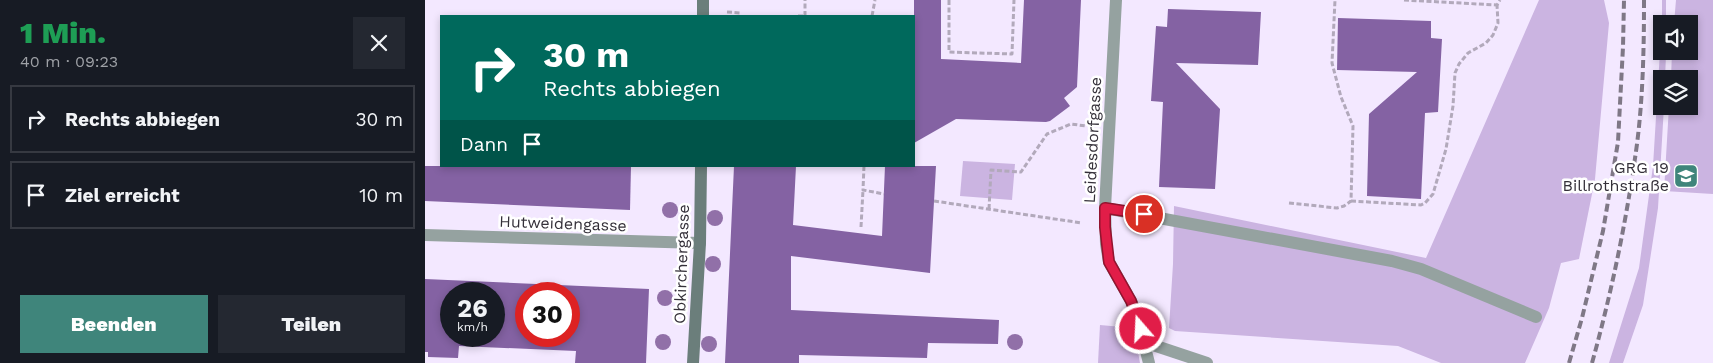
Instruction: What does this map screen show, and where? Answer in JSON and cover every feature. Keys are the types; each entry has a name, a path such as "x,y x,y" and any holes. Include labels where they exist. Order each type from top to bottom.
{"street":[{"path":"703,0 703,15"},
{"name":"Leidesdorfgasse","path":"1116,0 1105,227 1109,262 1131,301 1137,316 1149,363"},
{"name":"Obkirchergasse","path":"693,363 700,243 701,167"},
{"path":"1105,208 1392,261 1421,269 1536,317"},
{"name":"Hutweidengasse","path":"425,234 700,243"},
{"path":"1144,342 1207,363"}],"path":[{"path":"805,0 805,15"},
{"path":"872,15 875,0"},
{"path":"949,0 949,52 1012,54 1014,0"},
{"path":"1335,0 1332,63 1341,97 1353,126 1351,201"},
{"path":"1404,0 1497,5"},
{"path":"1289,204 1337,208 1351,201 1425,204 1433,194 1446,149 1451,120 1455,73 1459,64 1468,54 1486,43 1493,35 1499,23 1497,5 1500,0"},
{"path":"989,209 991,170 1021,172 1047,134 1071,124 1109,128"},
{"path":"861,227 864,167"},
{"path":"863,190 884,194"},
{"path":"934,200 1105,227"}],"shaded area":[{"path":"1539,0 1604,0 1609,23 1595,179 1579,259 1561,263 1549,308 1525,363 1441,363 1398,346 1175,331 1169,328 1174,206 1426,258"},
{"path":"1662,0 1666,0 1666,15 1662,15"},
{"path":"1676,0 1713,0 1713,194 1664,191 1668,115 1698,115 1698,70 1671,70 1672,60 1698,60 1698,15 1675,15"},
{"path":"1659,60 1666,60 1665,70 1659,70"},
{"path":"1656,115 1663,115 1658,208 1643,305 1623,363 1609,363 1639,268 1653,166"},
{"path":"963,161 1015,164 1012,200 960,196"},
{"path":"1100,325 1122,327 1138,352 1140,363 1098,363"}],"building":[{"path":"914,0 941,0 941,59 1021,63 1024,0 1081,0 1077,87 1064,98 1070,106 1046,122 956,119 915,142"},
{"path":"1168,9 1261,12 1258,65 1176,63 1220,109 1215,189 1159,187 1163,102 1151,101 1156,26 1167,27"},
{"path":"1338,18 1431,21 1431,38 1442,39 1438,112 1425,113 1421,199 1367,196 1369,114 1417,72 1337,70"},
{"path":"425,166 631,167 630,210 425,201"},
{"path":"936,166 930,273 791,256 791,310 999,320 998,344 928,343 927,358 799,355 799,363 725,363 734,167 796,167 793,225 882,236 885,167"},
{"path":"425,279 492,282 440,282 440,347 459,347 458,358 428,357 428,352 425,352"},
{"path":"505,283 515,283 515,347 580,347 580,286 649,289 646,363 575,363 576,351 482,347 505,347"}],"railway":[{"path":"1569,363 1603,231 1618,142 1624,0"},
{"path":"1592,363 1618,254 1637,144 1643,72 1644,0"}],"place":[{"name":"GRG 19 Billrothstraße","path":"1686,176"}],"route":[{"path":"1141,329 1131,301 1109,262 1106,244 1105,208 1144,214"}]}
